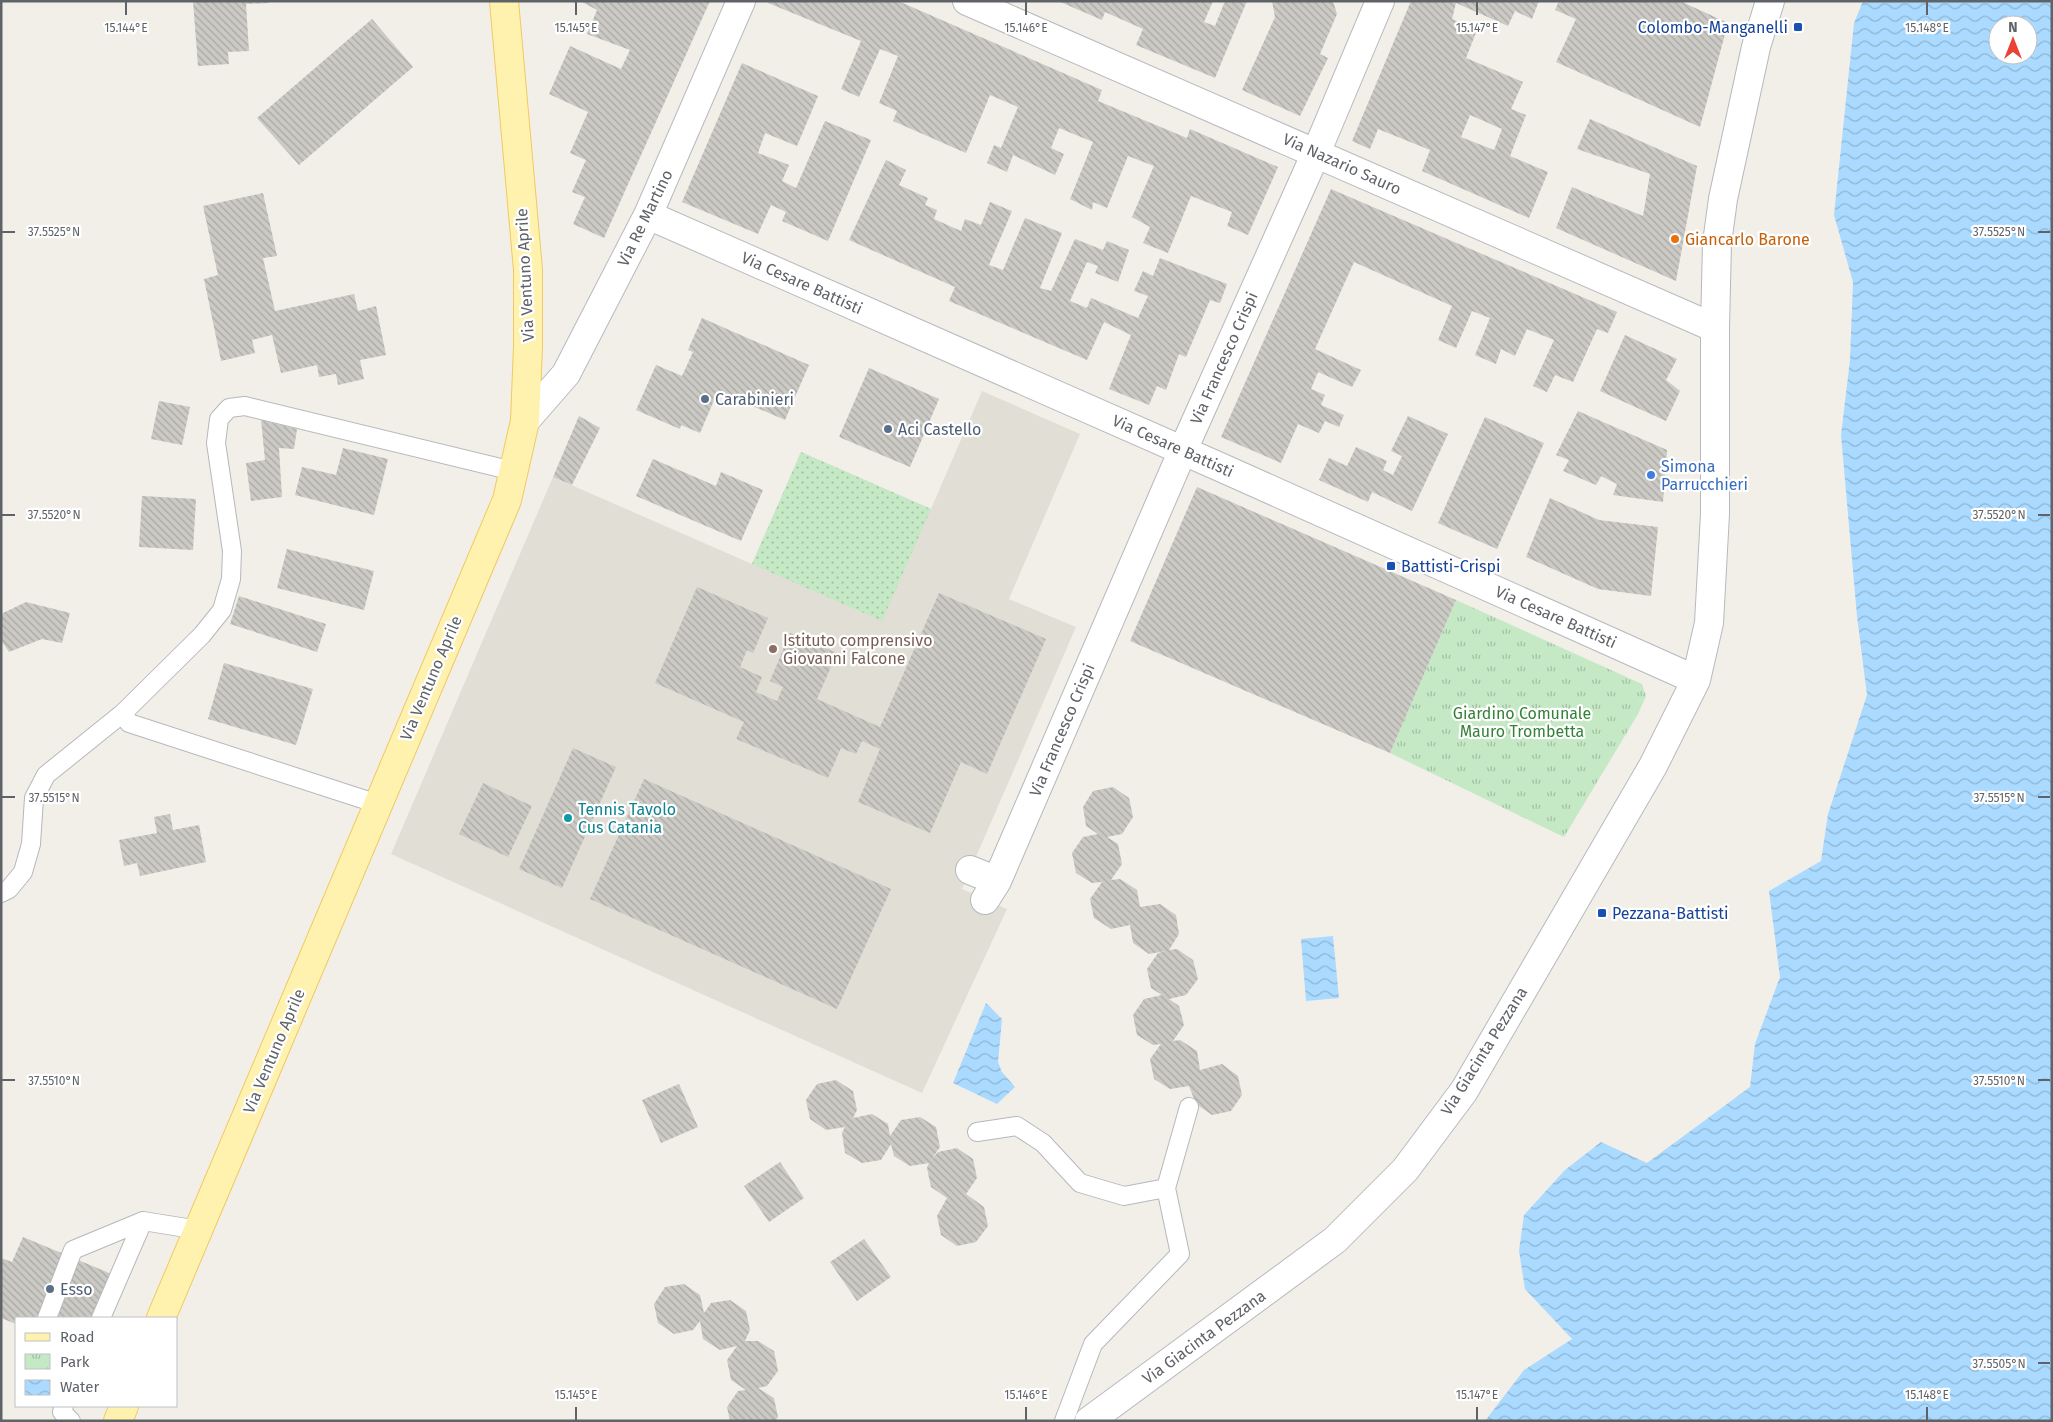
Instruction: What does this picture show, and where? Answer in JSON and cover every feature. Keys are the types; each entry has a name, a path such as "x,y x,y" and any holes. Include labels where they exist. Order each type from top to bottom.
{"main road":[{"name":"Via Ventuno Aprile","path":"161,1317 507,500 525,421 528,346 528,270 504,1"},
{"name":"Via Re Martino","path":"525,421 566,374 648,215 741,1"},
{"name":"Via Nazario Sauro","path":"967,1 1715,328"},
{"name":"Via Francesco Crispi","path":"970,870 991,891 1183,450 1316,153 1380,1"},
{"name":"Via Giacinta Pezzana","path":"1089,1421 1335,1240 1405,1170 1464,1090 1653,766 1696,680 1709,623 1715,524 1717,243 1723,199 1756,47 1770,1"},
{"name":"Via Cesare Battisti","path":"648,215 1183,450 1696,680"},
{"path":"118,1421 124,1407"}],"lane":[{"path":"1,893 9,888 22,872 31,844 34,798 46,775 123,713 202,635 222,610 231,579 232,551 216,443 219,419 229,408 244,406 513,470"},
{"path":"123,713 129,723 378,804"},
{"path":"1064,1421 1093,1344 1180,1254 1166,1188 1188,1107"},
{"path":"977,1132 1017,1126 1044,1143 1080,1183 1124,1196 1166,1188"},
{"path":"47,1317 73,1250 143,1221 199,1230"},
{"path":"101,1317 143,1221"}],"shaded area":[{"path":"982,391 1080,434 1009,599 1076,627 962,889 1007,909 922,1093 391,854 553,477 752,564 801,452 931,509"}],"green space":[{"path":"801,452 931,509 882,621 752,564"},
{"name":"Giardino Comunale Mauro Trombetta","path":"1456,600 1642,684 1646,696 1638,714 1564,837 1390,753"}],"water":[{"path":"1863,1 2052,1 2052,1421 1485,1421 1524,1370 1572,1339 1525,1289 1519,1251 1524,1215 1565,1170 1601,1142 1647,1163 1750,1087 1755,1044 1780,977 1769,891 1821,861 1828,814 1867,695 1857,616 1841,435 1850,360 1853,282 1834,215 1854,23"},
{"path":"1333,936 1339,998 1306,1001 1301,939"},
{"path":"986,1003 1002,1019 998,1062 1002,1072 1015,1087 997,1104 953,1083"}],"building":[{"path":"193,1 269,1 269,3 246,4 249,51 228,52 229,64 198,66"},
{"path":"580,1 710,1 604,238 573,224 585,197 572,192 586,160 570,153 588,112 549,94 570,46 621,69 630,50 587,34 597,10"},
{"path":"769,1 898,1 1102,90 1098,101 1187,138 1190,129 1278,167 1248,235 1227,226 1232,212 1191,196 1168,253 1143,243 1150,227 1132,217 1154,166 1128,156 1107,208 1093,202 1092,210 1070,199 1093,142 1059,128 1051,148 1064,154 1055,175 1013,155 1007,172 987,163 994,145 1001,148 1018,107 990,95 966,153 893,121 897,111 879,103 898,56 880,49 859,97 841,89 861,41 768,3"},
{"path":"1058,1 1213,1 1204,22 1215,26 1225,1 1247,1 1215,78 1136,45 1143,29 1105,12 1102,20"},
{"path":"1272,1 1333,1 1337,14 1320,54 1328,58 1300,116 1242,90 1275,17"},
{"path":"1411,1 1539,1 1532,19 1515,11 1508,26 1456,3 1452,19 1477,30 1466,58 1523,82 1511,109 1526,115 1510,156 1548,172 1529,218 1422,171 1430,150 1378,129 1370,149 1352,141","holes":["1470,115 1502,129 1494,150 1461,137"]},
{"path":"1559,1 1680,1 1728,23 1700,127 1556,62 1576,19 1555,10"},
{"path":"372,19 413,67 299,165 257,118"},
{"path":"742,63 818,96 797,146 765,133 758,153 789,165 782,181 796,188 825,121 871,140 828,241 782,221 786,212 771,205 758,234 682,202"},
{"path":"1590,119 1697,166 1676,281 1556,228 1572,187 1643,216 1650,174 1577,149"},
{"path":"886,160 906,170 899,185 928,198 925,205 937,210 934,219 961,231 965,219 981,225 990,202 1012,211 989,265 1003,270 1025,218 1062,233 1040,288 1051,291 1075,239 1103,250 1107,241 1129,250 1118,282 1095,273 1098,266 1087,262 1070,301 1087,308 1091,298 1138,318 1148,296 1134,291 1143,271 1153,276 1160,258 1227,284 1220,303 1210,300 1186,357 1179,354 1166,390 1157,386 1149,405 1109,389 1131,335 1104,322 1087,360 949,301 955,287 849,240"},
{"path":"1331,189 1617,312 1608,333 1597,329 1573,382 1555,375 1547,392 1533,386 1554,340 1527,329 1515,356 1501,349 1496,364 1475,355 1490,318 1472,311 1456,348 1438,340 1452,306 1354,262 1315,349 1361,370 1352,387 1318,372 1311,389 1325,395 1321,405 1344,415 1339,427 1325,421 1319,433 1298,424 1281,463 1221,437"},
{"path":"263,193 277,256 263,258 275,311 354,294 358,311 376,306 386,355 360,360 364,379 338,385 336,374 319,377 317,365 281,373 272,335 252,340 255,353 221,361 204,279 218,275 203,206"},
{"path":"702,318 809,365 785,420 718,391 700,433 681,425 680,429 636,410 656,365 682,376 693,352 688,350"},
{"path":"1625,335 1677,359 1666,380 1680,391 1666,421 1600,391"},
{"path":"869,368 939,399 910,467 839,437"},
{"path":"159,401 190,407 182,445 151,439"},
{"path":"1578,411 1667,450 1663,502 1613,495 1617,484 1601,476 1596,485 1563,471 1569,460 1556,455"},
{"path":"579,416 600,428 572,485 553,477"},
{"path":"1408,416 1448,434 1412,511 1372,492 1368,502 1319,480 1329,458 1347,466 1356,447 1387,461 1383,470 1393,475 1402,456 1391,451"},
{"path":"1485,417 1544,443 1497,549 1438,523"},
{"path":"261,420 297,429 294,449 279,448 282,497 251,501 246,463 265,460"},
{"path":"343,448 388,459 374,515 295,495 302,467 336,475"},
{"path":"653,459 716,486 721,472 763,490 741,541 636,496"},
{"path":"1197,487 1456,600 1390,753 1130,641"},
{"path":"142,496 196,499 193,550 139,547"},
{"path":"1550,498 1599,520 1658,527 1651,596 1598,589 1526,557"},
{"path":"287,549 374,571 364,610 277,588"},
{"path":"697,587 768,618 753,653 747,650 740,667 762,677 756,692 777,701 783,687 770,681 790,633 837,653 817,699 880,727 939,593 1046,639 987,774 961,762 930,833 858,802 880,749 862,741 856,754 841,748 828,778 736,739 744,722 655,683"},
{"path":"239,596 326,624 317,652 230,624"},
{"path":"26,602 70,613 62,643 42,639 9,652 1,640 1,614"},
{"path":"224,663 313,689 296,745 208,719"},
{"name":"Tennis Tavolo Cus Catania","path":"573,748 616,767 562,888 519,869"},
{"path":"644,779 891,889 837,1009 590,899"},
{"path":"483,783 532,806 508,857 459,834"},
{"path":"1113,787 1129,798 1133,817 1122,834 1107,837 1118,844 1122,864 1111,880 1120,879 1137,890 1140,907 1160,904 1176,915 1179,934 1169,950 1177,949 1193,960 1198,979 1186,995 1169,999 1179,1006 1184,1025 1173,1041 1180,1040 1197,1051 1200,1070 1222,1064 1238,1076 1242,1095 1231,1111 1212,1115 1196,1104 1189,1086 1170,1089 1154,1079 1150,1059 1161,1044 1153,1045 1137,1035 1133,1015 1144,999 1162,995 1151,988 1147,969 1158,953 1165,951 1149,954 1133,943 1130,925 1111,929 1094,918 1090,899 1102,882 1092,883 1076,873 1072,853 1083,837 1098,834 1086,826 1083,807 1093,791"},
{"path":"170,814 173,830 199,825 206,862 140,876 137,863 124,866 119,840 157,833 154,817"},
{"path":"836,1080 853,1091 857,1110 853,1118 872,1114 888,1124 890,1136 901,1120 920,1117 936,1127 940,1147 931,1160 938,1152 957,1148 973,1159 977,1178 966,1194 984,1207 988,1226 976,1242 957,1246 941,1235 937,1216 947,1198 931,1187 927,1168 929,1163 910,1166 894,1156 891,1144 881,1160 862,1163 845,1153 842,1133 845,1127 826,1130 810,1119 806,1100 817,1084"},
{"path":"679,1084 698,1127 661,1143 642,1100"},
{"path":"780,1162 804,1198 769,1222 744,1186"},
{"path":"23,1237 114,1275 96,1317 15,1317 15,1324 1,1318 1,1258 12,1262"},
{"path":"864,1239 891,1277 857,1301 830,1262"},
{"path":"684,1284 700,1295 704,1313 711,1303 730,1300 746,1311 750,1330 745,1341 758,1341 774,1351 778,1371 767,1386 758,1388 774,1398 778,1417 775,1421 730,1421 727,1407 738,1391 746,1390 731,1380 727,1360 737,1346 720,1350 703,1339 700,1321 693,1330 674,1334 658,1323 654,1304 665,1287"}],"place":[{"name":"Colombo-Manganelli","path":"1798,27"},
{"name":"Giancarlo Barone","path":"1675,239"},
{"name":"Carabinieri","path":"705,399"},
{"name":"Aci Castello","path":"888,429"},
{"name":"Simona Parrucchieri","path":"1651,475"},
{"name":"Battisti-Crispi","path":"1391,566"},
{"name":"Istituto comprensivo Giovanni Falcone","path":"773,649"},
{"name":"Tennis Tavolo Cus Catania","path":"568,818"},
{"name":"Pezzana-Battisti","path":"1602,913"},
{"name":"Esso","path":"50,1289"}]}
